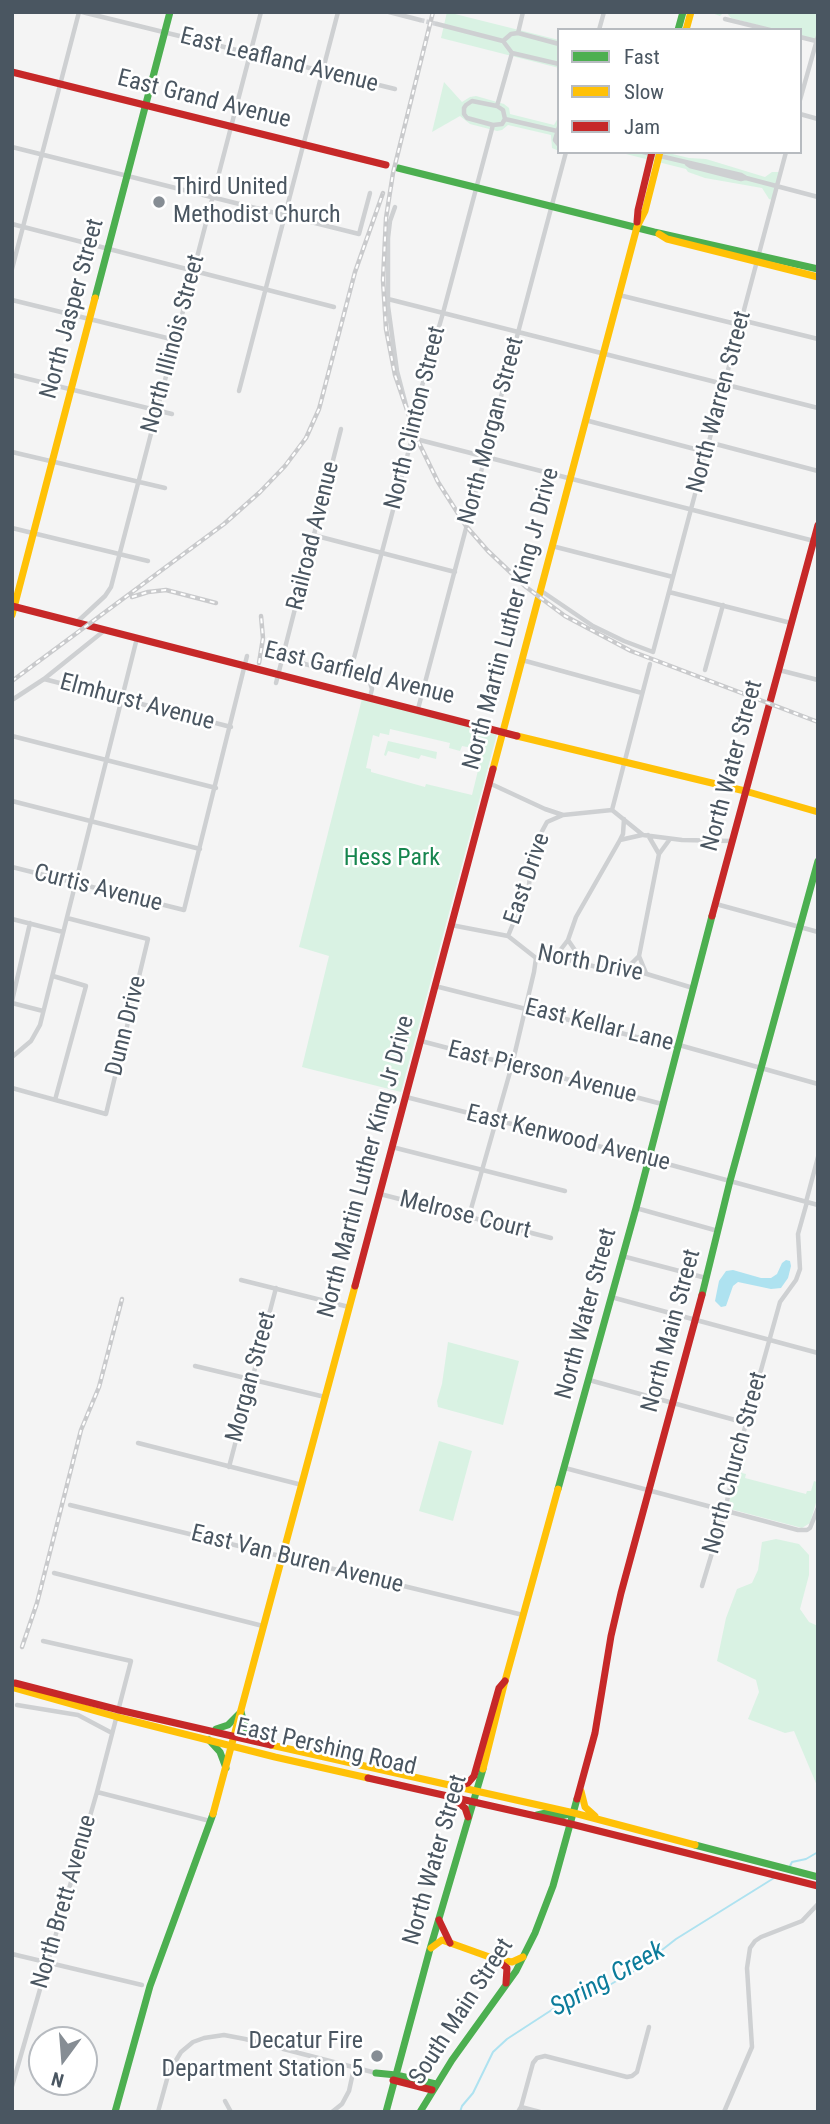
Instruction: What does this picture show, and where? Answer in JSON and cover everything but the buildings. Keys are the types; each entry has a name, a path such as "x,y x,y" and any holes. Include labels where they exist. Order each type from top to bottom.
{"main road":[{"name":"North Jasper Street","path":"12,615 170,12"},
{"path":"685,21 691,12"},
{"name":"East Grand Avenue","path":"12,72 386,165"},
{"name":"North Martin Luther King Jr Drive","path":"115,2112 150,1986 211,1821 226,1768 637,227 638,210 656,154"},
{"path":"398,168 758,258 818,277"},
{"path":"758,258 818,269"},
{"name":"North Water Street","path":"386,2112 430,1949 478,1790 505,1681 636,1208 745,791 816,542 818,525"},
{"name":"East Garfield Avenue","path":"13,606 745,791 818,812"},
{"name":"North Main Street","path":"573,1813 595,1733 617,1609 818,861"},
{"path":"457,1785 468,1783 474,1776 499,1688 505,1681"},
{"path":"15,1685 118,1713 213,1730 328,1759 478,1790 818,1877"},
{"path":"213,1730 228,1725 241,1712 246,1730 257,1741"},
{"name":"East Pershing Road","path":"118,1713 208,1740 534,1815 818,1886"},
{"path":"208,1740 220,1752 226,1768"},
{"path":"581,1787 585,1807 598,1819"},
{"path":"449,1795 465,1808 468,1822"},
{"path":"534,1815 546,1813 561,1816 573,1813"},
{"name":"South Main Street","path":"420,2112 434,2087 524,1957 553,1886 573,1813"},
{"path":"565,1845 576,1833 587,1828"},
{"path":"439,1920 451,1943"},
{"path":"430,1949 442,1940 495,1959 512,1962 524,1957"},
{"path":"495,1959 507,1968 505,1988"},
{"path":"376,2073 434,2087"}],"street":[{"name":"East Leafland Avenue","path":"80,12 395,89"},
{"path":"12,269 80,12"},
{"name":"North Illinois Street","path":"77,622 111,587 261,12"},
{"path":"239,391 338,12"},
{"path":"389,12 421,20"},
{"path":"518,33 523,12"},
{"path":"725,19 762,28"},
{"path":"437,24 503,41 512,53 557,64"},
{"path":"503,41 511,34 518,33 557,43"},
{"path":"802,93 817,39"},
{"path":"497,106 512,53"},
{"path":"472,101 497,106 503,110 505,119 502,124 493,125 467,118 464,114 464,108 472,101"},
{"path":"505,119 557,129"},
{"name":"North Clinton Street","path":"350,673 412,438 413,419 493,125"},
{"path":"12,148 359,234 370,193"},
{"name":"North Morgan Street","path":"418,709 565,154"},
{"path":"656,154 818,197"},
{"name":"North Warren Street","path":"540,590 593,626 653,652 785,154"},
{"path":"395,207 390,221 386,271 391,336 407,409 413,419"},
{"path":"12,224 334,307"},
{"path":"619,295 818,339"},
{"path":"388,299 818,408"},
{"path":"12,300 176,340"},
{"path":"12,375 172,414"},
{"path":"585,420 706,452"},
{"name":"Railroad Avenue","path":"276,683 341,429"},
{"path":"412,438 816,542"},
{"path":"708,442 818,471"},
{"path":"12,452 165,488"},
{"path":"12,528 148,561"},
{"path":"313,535 455,572"},
{"path":"552,545 673,576"},
{"path":"669,592 791,623"},
{"path":"705,670 723,606"},
{"path":"12,700 44,679 105,630"},
{"path":"12,1057 31,1041 40,1025 137,638"},
{"path":"12,801 201,849 247,656"},
{"path":"282,658 343,674 366,675 372,689 370,697"},
{"path":"522,660 642,693"},
{"path":"612,810 650,664"},
{"path":"779,670 818,680"},
{"name":"Elmhurst Avenue","path":"44,679 231,727"},
{"path":"12,736 216,788"},
{"path":"489,783 564,815 612,810 645,835 659,854"},
{"name":"East Drive","path":"545,809 548,822"},
{"name":"East Drive","path":"508,936 529,885 533,848 548,822 564,815"},
{"path":"554,957 568,940 576,917 620,840 624,818"},
{"path":"620,840 645,835 670,839 733,841"},
{"path":"628,968 639,956 659,854 670,839"},
{"name":"Curtis Avenue","path":"12,867 184,910 201,849"},
{"path":"716,904 818,932"},
{"name":"Dunn Drive","path":"55,1100 106,1114 148,939 67,918"},
{"path":"12,919 63,932"},
{"path":"30,923 12,1002 43,1011"},
{"name":"North Drive","path":"451,925 508,936 536,958 554,957 614,970 628,968 693,988"},
{"path":"568,940 584,964"},
{"path":"639,956 646,973"},
{"path":"469,1216 512,1065 536,958"},
{"path":"12,1088 55,1100 86,986 52,976"},
{"name":"East Kellar Lane","path":"435,986 672,1046 679,1045 818,1084"},
{"name":"East Pierson Avenue","path":"421,1041 663,1104"},
{"name":"East Kenwood Avenue","path":"406,1097 818,1205"},
{"path":"392,1147 565,1191"},
{"path":"806,1202 818,1157"},
{"name":"Melrose Court","path":"380,1194 551,1237"},
{"name":"North Church Street","path":"702,1586 781,1299 796,1280 800,1269 799,1231 806,1202"},
{"path":"636,1208 719,1231"},
{"path":"622,1255 706,1278"},
{"path":"241,1280 349,1307"},
{"name":"Morgan Street","path":"229,1466 276,1288"},
{"path":"611,1297 818,1353"},
{"path":"195,1366 325,1397"},
{"path":"588,1380 746,1423"},
{"path":"138,1443 302,1485"},
{"path":"565,1468 798,1530 807,1530 813,1524 818,1508"},
{"name":"East Van Buren Avenue","path":"70,1505 523,1615"},
{"path":"54,1573 263,1626"},
{"name":"North Brett Avenue","path":"12,2086 97,1792 131,1661 43,1641"},
{"path":"17,1705 78,1715 112,1733"},
{"path":"97,1792 211,1821"},
{"path":"724,2112 752,2047 747,1968 750,1948 761,1937 802,1921 818,1904"},
{"path":"12,1954 142,1985"},
{"path":"540,2112 520,2109 533,2063 537,2058 545,2056 632,2076 637,2073 649,2027"},
{"path":"158,2112 169,2072 181,2052 192,2042 204,2038 225,2035 245,2039 376,2073"},
{"path":"332,2112 342,2104 349,2091 354,2068"},
{"path":"225,2101 231,2112"}],"green space":[{"path":"447,12 557,40 557,67 441,38"},
{"path":"818,12 818,27 815,39 802,36 802,28 768,28 731,18 727,13 720,16 712,13"},
{"path":"444,82 462,102 476,96 504,104 509,108 510,114 554,125 557,120 557,150 552,148 551,135 508,125 497,131 470,124 460,116 432,132"},
{"path":"626,154 672,154 706,159 765,177 772,172 779,172 772,200 762,188 705,178 686,169"},
{"name":"Hess Park","path":"362,699 497,734 401,1092 302,1067 329,956 299,947","holes":["390,729 450,743 449,748 460,751 462,746 483,750 472,795 426,784 425,787 371,772 371,769 366,768 373,735 389,735"]},
{"path":"388,741 437,752 436,759 421,755 419,759 388,751 386,756 384,755"},
{"path":"448,1342 519,1361 503,1425 438,1407"},
{"path":"439,1441 472,1451 453,1521 419,1511"},
{"path":"745,1463 742,1473 746,1474 745,1478 806,1494 811,1491 814,1481 817,1482 818,1496 810,1523 802,1528 730,1509 728,1507 738,1466"},
{"path":"776,1539 799,1544 809,1555 809,1575 800,1609 809,1622 818,1626 818,1788 794,1731 785,1733 748,1719 759,1692 756,1680 717,1661 726,1618 737,1589 752,1583 758,1570 762,1542"}],"water":[{"path":"786,1260 790,1261 791,1266 788,1278 781,1288 771,1289 738,1282 733,1286 726,1306 721,1307 715,1301 719,1281 726,1271 771,1278"}],"waterway":[{"name":"Spring Creek","path":"790,1866 792,1862 806,1859 818,1852"},
{"name":"Spring Creek","path":"460,2112 473,2093 493,2052 507,2039 567,2000 606,1987 639,1968 676,1939 774,1878"}],"tunnel":[{"path":"420,20 437,24"}],"railway":[{"path":"433,12 393,173 386,218 383,280 386,329 395,375 417,439 438,482 466,526 488,551 526,587 565,616 631,651 818,722"},
{"path":"12,681 224,524 285,466 306,438 319,409 355,272 383,193"},
{"path":"132,597 166,590 216,603"},
{"path":"259,663 263,638 261,616"},
{"path":"22,1647 37,1603 81,1430 99,1387 122,1299"}],"traffic: fast":[{"path":"95,298 170,12"},
{"path":"679,28 683,12"},
{"path":"398,168 654,232 818,269"},
{"path":"702,1295 730,1181 818,861"},
{"path":"558,1489 636,1208 712,916"},
{"path":"241,1712 246,1730 256,1741"},
{"path":"216,1729 228,1725 241,1712"},
{"path":"209,1740 220,1752 226,1768"},
{"path":"386,2112 483,1769"},
{"path":"420,2112 452,2060 516,1971 535,1933 553,1886 577,1799"},
{"path":"115,2112 150,1986 213,1814"},
{"path":"537,1815 569,1814"},
{"path":"695,1845 818,1877"},
{"path":"376,2073 436,2084"}],"traffic: slow":[{"path":"687,28 691,12"},
{"path":"493,769 637,227 645,211 659,154"},
{"path":"659,234 667,239 818,277"},
{"path":"12,615 95,298"},
{"path":"517,736 745,791 818,812"},
{"path":"213,1814 355,1286"},
{"path":"483,1769 558,1489"},
{"path":"14,1688 117,1717 368,1778"},
{"path":"271,1745 574,1813 695,1845"},
{"path":"581,1791 585,1807 595,1816"},
{"path":"431,1948 442,1940 495,1959 512,1962 523,1957"}],"traffic: jam":[{"path":"12,72 386,165"},
{"path":"637,222 652,154"},
{"path":"712,916 818,525"},
{"path":"12,606 517,736"},
{"path":"355,1286 493,769"},
{"path":"577,1799 595,1733 621,1593 702,1295"},
{"path":"460,1785 468,1783 474,1776 499,1688 505,1681"},
{"path":"15,1683 271,1745"},
{"path":"368,1778 571,1824 818,1886"},
{"path":"452,1798 465,1808 468,1817"},
{"path":"439,1920 450,1943"},
{"path":"498,1961 507,1968 506,1983"},
{"path":"393,2080 432,2090"}],"place":[{"name":"Third United Methodist Church","path":"159,202"},
{"name":"Decatur Fire Department Station 5","path":"377,2056"}]}
